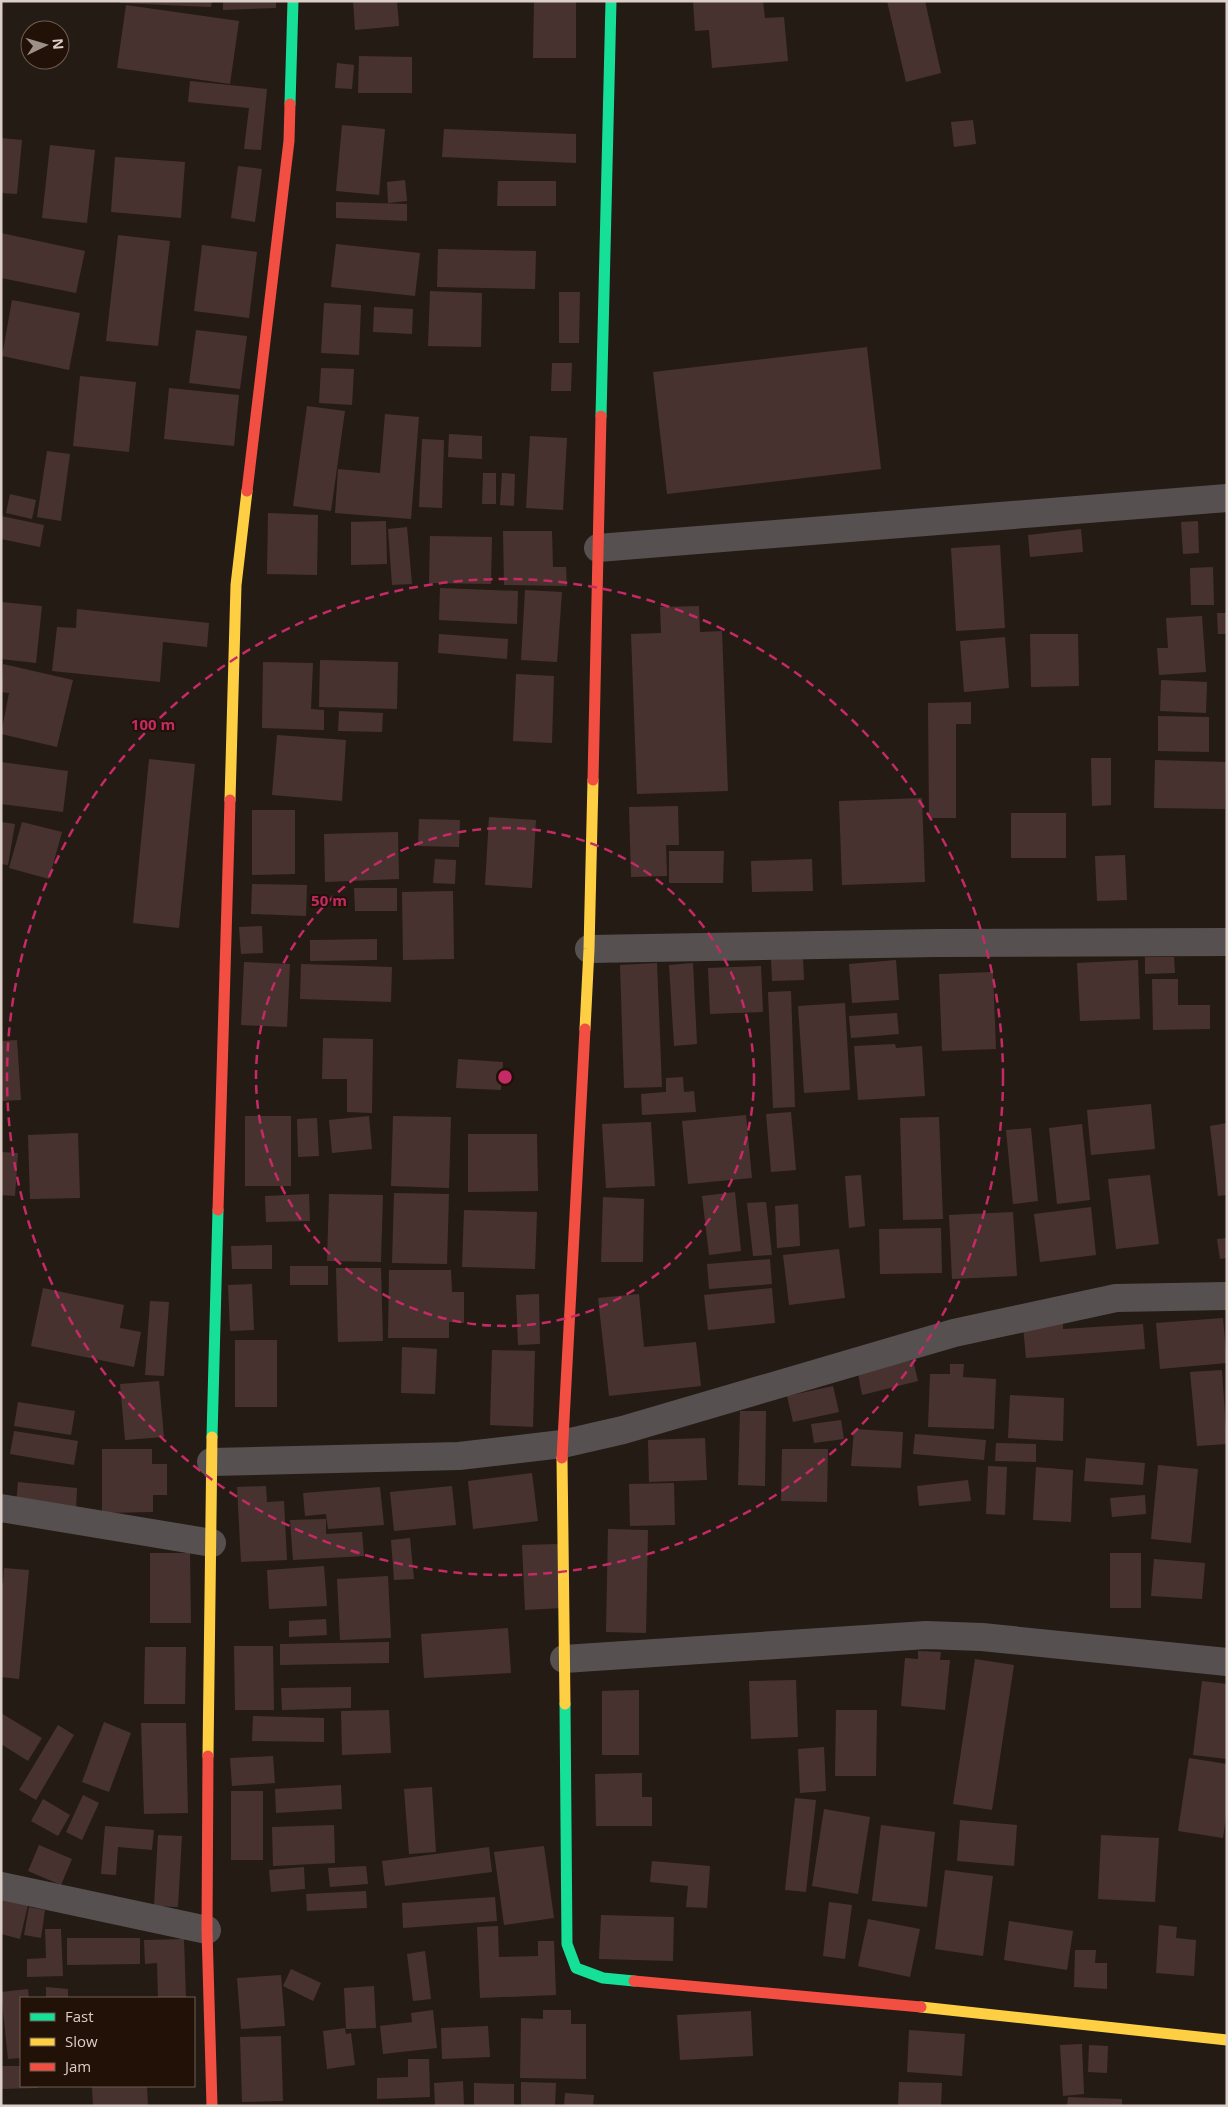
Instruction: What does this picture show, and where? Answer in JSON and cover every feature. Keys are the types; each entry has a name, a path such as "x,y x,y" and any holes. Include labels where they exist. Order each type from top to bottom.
{"street":[{"path":"212,2106 207,1930 212,1543 211,1462 236,585 289,141 293,1"},
{"path":"612,1 588,949 562,1444 567,1944 576,1968 603,1978 959,2010 1227,2040"},
{"path":"598,548 1227,498"},
{"path":"588,949 947,943 1227,942"},
{"path":"211,1462 459,1456 562,1444 623,1430 954,1333 1116,1298 1227,1296"},
{"path":"1,1508 212,1543"},
{"path":"564,1659 926,1634 982,1637 1227,1662"},
{"path":"1,1886 207,1930"}],"building":[{"path":"120,1 212,1 211,7 120,3"},
{"path":"223,1 276,1 276,8 223,10"},
{"path":"353,1 397,1 399,26 355,30"},
{"path":"534,1 576,1 576,58 533,58"},
{"path":"693,1 763,1 765,18 784,17 788,61 712,68 709,30 695,31"},
{"path":"887,1 925,1 941,73 906,82"},
{"path":"126,5 239,21 230,84 117,68"},
{"path":"359,56 412,57 412,93 358,93"},
{"path":"337,63 354,65 352,89 335,88"},
{"path":"190,81 267,89 261,150 244,149 249,108 188,102"},
{"path":"973,120 976,144 954,147 951,122"},
{"path":"342,125 385,129 379,195 336,191"},
{"path":"444,129 576,134 576,163 442,157"},
{"path":"1,138 22,140 17,194 1,193"},
{"path":"50,145 95,150 87,223 42,218"},
{"path":"115,157 185,162 181,218 111,212"},
{"path":"238,166 262,169 255,222 231,218"},
{"path":"405,180 407,201 388,203 387,182"},
{"path":"498,181 556,181 556,206 497,206"},
{"path":"336,202 407,204 407,221 336,218"},
{"path":"1,233 85,251 76,293 1,278"},
{"path":"118,235 170,241 158,346 106,341"},
{"path":"336,244 420,253 415,296 331,287"},
{"path":"202,245 257,252 249,318 194,311"},
{"path":"438,249 536,251 535,289 437,287"},
{"path":"430,291 482,293 481,347 428,346"},
{"path":"559,292 580,292 579,343 559,343"},
{"path":"12,300 80,313 69,370 2,356"},
{"path":"324,303 361,305 359,355 321,353"},
{"path":"374,307 413,309 412,334 373,332"},
{"path":"196,330 247,336 240,389 189,383"},
{"path":"867,347 881,469 667,494 653,372"},
{"path":"552,363 572,363 571,391 551,391"},
{"path":"321,368 354,369 352,405 319,403"},
{"path":"80,376 136,382 129,452 73,446"},
{"path":"169,388 239,395 234,446 164,439"},
{"path":"307,406 345,411 331,511 293,506"},
{"path":"385,414 419,417 411,519 335,513 338,469 380,473"},
{"path":"449,434 482,436 482,459 448,457"},
{"path":"530,436 567,438 563,510 526,508"},
{"path":"422,439 444,440 442,508 419,507"},
{"path":"47,451 70,454 61,521 37,517"},
{"path":"483,473 496,473 496,504 482,504"},
{"path":"502,473 515,474 514,506 500,505"},
{"path":"10,494 36,500 32,519 6,513"},
{"path":"268,513 318,515 317,575 267,574"},
{"path":"1,516 44,525 40,547 1,539"},
{"path":"386,521 387,564 351,565 351,522"},
{"path":"1198,521 1199,553 1183,554 1181,522"},
{"path":"407,527 412,584 392,585 388,529"},
{"path":"1081,529 1083,552 1030,557 1028,535"},
{"path":"503,531 552,531 553,567 566,567 567,586 504,585"},
{"path":"430,536 492,537 491,584 429,583"},
{"path":"1000,545 1005,628 956,631 951,548"},
{"path":"1213,567 1214,605 1191,605 1190,568"},
{"path":"440,588 518,591 517,624 439,620"},
{"path":"525,590 562,592 557,662 521,660"},
{"path":"1,602 42,606 36,663 1,659"},
{"path":"699,606 700,632 722,631 728,791 637,794 631,634 661,633 660,607"},
{"path":"77,609 209,623 207,647 163,642 160,682 52,671 57,627 76,628"},
{"path":"1217,613 1227,613 1227,634 1218,634"},
{"path":"1202,616 1206,672 1159,675 1157,648 1168,648 1166,618"},
{"path":"439,634 508,639 507,659 438,653"},
{"path":"1030,634 1078,634 1079,686 1031,687"},
{"path":"1005,637 1009,688 964,692 960,641"},
{"path":"320,660 398,662 397,709 319,707"},
{"path":"263,662 313,663 311,709 324,710 324,730 262,728"},
{"path":"3,664 73,680 57,747 1,734 9,693 1,692"},
{"path":"516,674 554,676 552,743 513,741"},
{"path":"1161,680 1207,682 1206,713 1160,711"},
{"path":"971,702 971,724 956,724 956,818 929,818 928,703"},
{"path":"339,711 383,713 382,732 338,731"},
{"path":"1158,716 1209,717 1209,752 1158,751"},
{"path":"277,735 346,740 342,801 272,795"},
{"path":"1091,758 1111,758 1111,805 1092,806"},
{"path":"149,759 195,764 179,928 133,923"},
{"path":"1155,760 1226,762 1225,809 1154,808"},
{"path":"1,762 68,771 63,812 1,804"},
{"path":"922,798 925,882 842,885 839,801"},
{"path":"678,806 679,845 666,845 667,876 631,877 629,807"},
{"path":"252,810 295,810 295,874 252,875"},
{"path":"1011,813 1066,813 1066,858 1011,858"},
{"path":"489,817 536,820 532,888 485,885"},
{"path":"419,819 460,820 459,847 418,846"},
{"path":"1,822 15,824 8,865 1,864"},
{"path":"22,822 62,832 49,879 9,868"},
{"path":"398,832 399,879 325,882 324,834"},
{"path":"669,851 724,851 723,883 669,883"},
{"path":"1125,855 1127,900 1097,901 1095,856"},
{"path":"435,859 456,860 455,884 433,883"},
{"path":"812,859 813,891 752,892 751,861"},
{"path":"252,884 307,885 306,916 251,914"},
{"path":"354,888 397,888 397,911 355,911"},
{"path":"453,891 454,959 403,960 402,892"},
{"path":"262,926 263,953 241,954 239,927"},
{"path":"377,939 377,960 310,961 310,940"},
{"path":"803,957 804,980 772,981 771,960"},
{"path":"1145,957 1174,957 1175,973 1145,974"},
{"path":"896,960 899,1000 852,1003 849,964"},
{"path":"1138,960 1140,1019 1080,1021 1077,963"},
{"path":"244,962 290,964 287,1027 241,1025"},
{"path":"657,963 662,1087 624,1088 620,965"},
{"path":"693,963 697,1044 674,1046 669,965"},
{"path":"301,964 392,967 391,1002 300,999"},
{"path":"761,966 763,1012 710,1014 708,968"},
{"path":"993,972 996,1049 942,1051 939,974"},
{"path":"1152,979 1178,979 1178,1005 1210,1005 1210,1029 1153,1030"},
{"path":"791,991 795,1107 773,1108 768,992"},
{"path":"845,1003 850,1090 804,1093 798,1006"},
{"path":"897,1013 899,1034 851,1038 849,1016"},
{"path":"323,1038 373,1039 372,1113 347,1112 347,1079 322,1079"},
{"path":"17,1040 21,1100 1,1101 1,1041"},
{"path":"895,1044 896,1048 922,1046 925,1096 858,1100 854,1046"},
{"path":"458,1059 503,1062 501,1090 456,1088"},
{"path":"683,1077 684,1092 694,1091 696,1112 642,1115 641,1094 666,1092 666,1078"},
{"path":"1151,1104 1155,1149 1091,1155 1087,1110"},
{"path":"791,1112 796,1170 771,1172 766,1114"},
{"path":"746,1115 752,1178 688,1184 682,1121"},
{"path":"245,1116 291,1116 291,1186 245,1186"},
{"path":"369,1116 372,1149 332,1153 329,1120"},
{"path":"393,1116 451,1117 449,1188 391,1186"},
{"path":"939,1117 943,1219 903,1220 900,1118"},
{"path":"317,1118 319,1156 298,1157 297,1119"},
{"path":"651,1122 655,1186 606,1188 602,1124"},
{"path":"1227,1123 1227,1195 1218,1196 1210,1126"},
{"path":"1082,1124 1090,1200 1057,1204 1049,1128"},
{"path":"1031,1128 1038,1201 1013,1204 1006,1130"},
{"path":"78,1133 80,1198 30,1199 28,1135"},
{"path":"468,1134 537,1134 538,1191 468,1192"},
{"path":"1,1152 18,1153 15,1196 1,1195"},
{"path":"861,1175 865,1226 849,1228 845,1176"},
{"path":"1150,1175 1159,1244 1116,1249 1108,1179"},
{"path":"735,1192 741,1251 709,1255 702,1196"},
{"path":"394,1193 449,1194 447,1264 392,1263"},
{"path":"309,1194 310,1221 266,1222 265,1196"},
{"path":"329,1194 383,1195 381,1262 327,1261"},
{"path":"603,1197 644,1199 643,1262 601,1262"},
{"path":"766,1202 772,1255 753,1256 747,1203"},
{"path":"798,1204 800,1246 777,1248 775,1206"},
{"path":"1091,1207 1096,1255 1040,1262 1034,1214"},
{"path":"464,1210 537,1212 535,1269 462,1267"},
{"path":"1013,1212 1017,1276 952,1279 949,1215"},
{"path":"941,1228 942,1273 880,1274 879,1229"},
{"path":"1227,1238 1227,1258 1220,1259 1217,1239"},
{"path":"272,1245 272,1269 232,1269 231,1246"},
{"path":"839,1249 845,1298 789,1305 783,1255"},
{"path":"770,1259 772,1284 709,1289 707,1264"},
{"path":"290,1266 328,1266 328,1285 290,1285"},
{"path":"336,1268 381,1268 383,1341 338,1342"},
{"path":"389,1270 451,1270 452,1292 464,1292 464,1323 449,1322 449,1338 388,1338"},
{"path":"252,1284 254,1330 230,1331 228,1285"},
{"path":"43,1288 124,1305 120,1328 141,1332 134,1367 31,1346"},
{"path":"772,1288 775,1323 708,1330 704,1295"},
{"path":"539,1294 540,1344 518,1345 516,1295"},
{"path":"639,1294 644,1347 696,1342 701,1386 609,1396 598,1298"},
{"path":"150,1301 169,1302 164,1376 145,1375"},
{"path":"1223,1318 1227,1363 1160,1369 1156,1323"},
{"path":"1063,1323 1063,1329 1143,1324 1145,1349 1026,1358 1023,1326"},
{"path":"235,1340 277,1340 277,1407 235,1407"},
{"path":"402,1347 437,1349 435,1394 401,1393"},
{"path":"492,1350 535,1351 533,1427 490,1425"},
{"path":"913,1360 918,1381 862,1395 858,1373"},
{"path":"950,1364 964,1364 963,1377 996,1379 994,1429 928,1427 930,1374 950,1374"},
{"path":"1222,1370 1227,1444 1197,1446 1190,1372"},
{"path":"159,1381 164,1437 125,1440 120,1384"},
{"path":"833,1386 839,1412 793,1422 787,1396"},
{"path":"1010,1395 1064,1398 1063,1441 1008,1438"},
{"path":"18,1402 75,1411 71,1435 14,1426"},
{"path":"740,1411 766,1411 765,1486 738,1485"},
{"path":"841,1420 844,1439 814,1443 811,1424"},
{"path":"854,1429 903,1432 901,1468 851,1466"},
{"path":"14,1431 78,1441 74,1465 10,1454"},
{"path":"915,1434 986,1440 984,1460 913,1454"},
{"path":"705,1438 707,1480 649,1482 648,1440"},
{"path":"996,1443 1036,1444 1036,1462 995,1461"},
{"path":"102,1449 152,1449 152,1464 167,1464 167,1495 153,1495 153,1512 102,1513"},
{"path":"782,1449 828,1449 827,1502 781,1501"},
{"path":"1086,1458 1145,1463 1143,1485 1084,1481"},
{"path":"1158,1465 1198,1469 1191,1543 1151,1539"},
{"path":"988,1466 1007,1467 1005,1515 986,1514"},
{"path":"1036,1467 1073,1470 1071,1522 1033,1520"},
{"path":"532,1473 538,1521 473,1529 468,1481"},
{"path":"968,1480 971,1501 919,1506 917,1486"},
{"path":"18,1482 77,1488 76,1510 16,1505"},
{"path":"674,1483 675,1525 630,1526 629,1484"},
{"path":"266,1486 267,1502 284,1501 287,1560 241,1562 237,1487"},
{"path":"452,1486 456,1525 394,1531 390,1492"},
{"path":"380,1487 384,1525 328,1529 326,1514 305,1516 303,1493"},
{"path":"1145,1495 1146,1514 1112,1517 1110,1498"},
{"path":"326,1519 326,1534 362,1532 364,1556 293,1560 290,1520"},
{"path":"608,1529 648,1530 646,1633 606,1632"},
{"path":"410,1538 414,1579 394,1580 391,1540"},
{"path":"559,1544 562,1608 525,1610 522,1545"},
{"path":"150,1553 190,1553 191,1623 150,1623"},
{"path":"1110,1553 1141,1553 1141,1608 1110,1608"},
{"path":"1154,1559 1205,1563 1202,1599 1151,1596"},
{"path":"324,1566 327,1606 269,1609 267,1570"},
{"path":"4,1568 29,1570 19,1679 1,1677 1,1583 3,1583"},
{"path":"388,1576 391,1638 340,1640 337,1579"},
{"path":"326,1619 327,1635 289,1637 289,1621"},
{"path":"508,1628 511,1673 424,1678 421,1634"},
{"path":"389,1642 389,1663 280,1665 280,1644"},
{"path":"234,1646 273,1646 274,1710 235,1710"},
{"path":"145,1647 186,1647 185,1704 144,1704"},
{"path":"918,1651 941,1652 940,1660 950,1660 945,1710 901,1706 905,1658 918,1659"},
{"path":"975,1659 1014,1665 992,1810 953,1804"},
{"path":"796,1680 798,1737 751,1739 749,1681"},
{"path":"1202,1681 1227,1684 1227,1759 1193,1755"},
{"path":"351,1687 351,1708 282,1710 281,1688"},
{"path":"639,1690 639,1755 602,1755 602,1691"},
{"path":"389,1710 391,1753 342,1755 341,1711"},
{"path":"836,1710 877,1710 876,1776 835,1776"},
{"path":"1,1713 42,1738 28,1761 1,1744"},
{"path":"253,1716 324,1718 324,1742 252,1741"},
{"path":"104,1722 131,1733 109,1792 82,1782"},
{"path":"141,1723 186,1723 188,1813 144,1814"},
{"path":"58,1725 74,1735 36,1800 19,1790"},
{"path":"824,1747 826,1791 800,1793 798,1749"},
{"path":"273,1756 275,1783 232,1786 230,1758"},
{"path":"1189,1758 1227,1764 1227,1809 1223,1838 1178,1831"},
{"path":"642,1773 642,1797 652,1797 652,1826 596,1826 595,1774"},
{"path":"341,1785 342,1809 276,1813 275,1789"},
{"path":"432,1787 436,1852 409,1854 404,1789"},
{"path":"231,1791 263,1791 263,1860 231,1860"},
{"path":"83,1795 99,1803 82,1840 66,1832"},
{"path":"795,1798 816,1800 806,1892 785,1890"},
{"path":"43,1799 70,1815 58,1836 31,1821"},
{"path":"824,1809 870,1817 858,1894 812,1886"},
{"path":"960,1820 1017,1825 1014,1866 957,1861"},
{"path":"334,1825 335,1863 273,1866 272,1827"},
{"path":"881,1825 935,1832 927,1907 872,1901"},
{"path":"105,1826 154,1830 152,1850 118,1847 116,1875 101,1874"},
{"path":"158,1835 182,1836 178,1907 154,1906"},
{"path":"1101,1835 1159,1838 1155,1902 1098,1899"},
{"path":"39,1845 72,1859 61,1885 28,1871"},
{"path":"544,1846 554,1918 504,1925 494,1852"},
{"path":"489,1847 492,1872 385,1886 382,1861"},
{"path":"652,1861 710,1866 707,1908 686,1907 688,1886 650,1882"},
{"path":"366,1866 368,1884 330,1887 328,1868"},
{"path":"304,1867 305,1889 271,1892 269,1870"},
{"path":"945,1870 993,1876 983,1956 935,1949"},
{"path":"366,1891 367,1908 307,1911 306,1894"},
{"path":"1,1897 28,1905 20,1939 1,1934"},
{"path":"495,1897 497,1921 403,1928 402,1903"},
{"path":"829,1902 852,1905 845,1959 823,1956"},
{"path":"29,1907 45,1910 41,1938 24,1935"},
{"path":"601,1915 674,1917 673,1961 599,1959"},
{"path":"868,1919 920,1929 910,1977 858,1966"},
{"path":"1009,1921 1073,1931 1067,1970 1004,1960"},
{"path":"1159,1925 1177,1927 1176,1938 1196,1940 1194,1976 1156,1973"},
{"path":"498,1926 499,1957 538,1956 538,1941 554,1941 556,1995 480,1998 477,1927"},
{"path":"45,1929 61,1929 63,1976 27,1977 27,1959 46,1958"},
{"path":"67,1938 140,1938 140,1964 67,1965"},
{"path":"184,1939 186,1997 158,1997 157,1963 145,1964 144,1940"},
{"path":"1075,1950 1096,1950 1095,1963 1107,1963 1107,1989 1074,1987"},
{"path":"425,1951 431,1999 413,2001 407,1954"},
{"path":"291,1969 321,1983 313,2001 283,1986"},
{"path":"281,1975 285,2026 241,2029 237,1978"},
{"path":"374,1986 376,2028 346,2029 344,1988"},
{"path":"46,1987 68,1989 68,1997 46,1997"},
{"path":"28,1989 29,1997 20,1997 20,2058 8,2059 1,1992"},
{"path":"433,2010 437,2048 383,2054 380,2026 412,2022 411,2013"},
{"path":"543,2010 571,2010 571,2024 586,2024 586,2079 520,2078 521,2018 543,2019"},
{"path":"751,2011 753,2056 680,2060 677,2015"},
{"path":"488,2026 490,2057 442,2059 441,2028"},
{"path":"345,2028 346,2034 351,2033 355,2065 327,2069 323,2031"},
{"path":"909,2030 965,2034 962,2076 907,2072"},
{"path":"281,2036 283,2101 242,2102 240,2037"},
{"path":"1082,2044 1084,2094 1063,2096 1060,2045"},
{"path":"1089,2045 1108,2046 1107,2073 1088,2072"},
{"path":"408,2059 429,2059 430,2097 377,2099 377,2078 408,2077"},
{"path":"1,2066 20,2066 20,2087 38,2087 38,2088 1,2089"},
{"path":"463,2081 464,2106 435,2106 434,2083"},
{"path":"521,2082 556,2083 555,2106 521,2106"},
{"path":"899,2082 942,2083 941,2106 898,2106"},
{"path":"474,2083 514,2084 514,2106 474,2106"},
{"path":"92,2087 147,2087 148,2106 93,2106"},
{"path":"565,2093 594,2095 593,2106 564,2106"},
{"path":"1068,2097 1122,2099 1122,2106 1067,2106"}],"traffic: fast":[{"path":"290,104 293,1"},
{"path":"601,416 611,1"},
{"path":"212,1437 218,1210"},
{"path":"565,1704 567,1944 576,1968 603,1978 634,1981"}],"traffic: slow":[{"path":"230,800 236,585 247,491"},
{"path":"585,1029 593,780"},
{"path":"208,1756 212,1437"},
{"path":"562,1458 565,1704"},
{"path":"921,2007 1227,2040"}],"traffic: jam":[{"path":"247,491 289,141 290,104"},
{"path":"593,780 601,416"},
{"path":"218,1210 230,800"},
{"path":"562,1458 585,1029"},
{"path":"208,1756 207,1930 212,2106"},
{"path":"634,1981 921,2007"}]}
